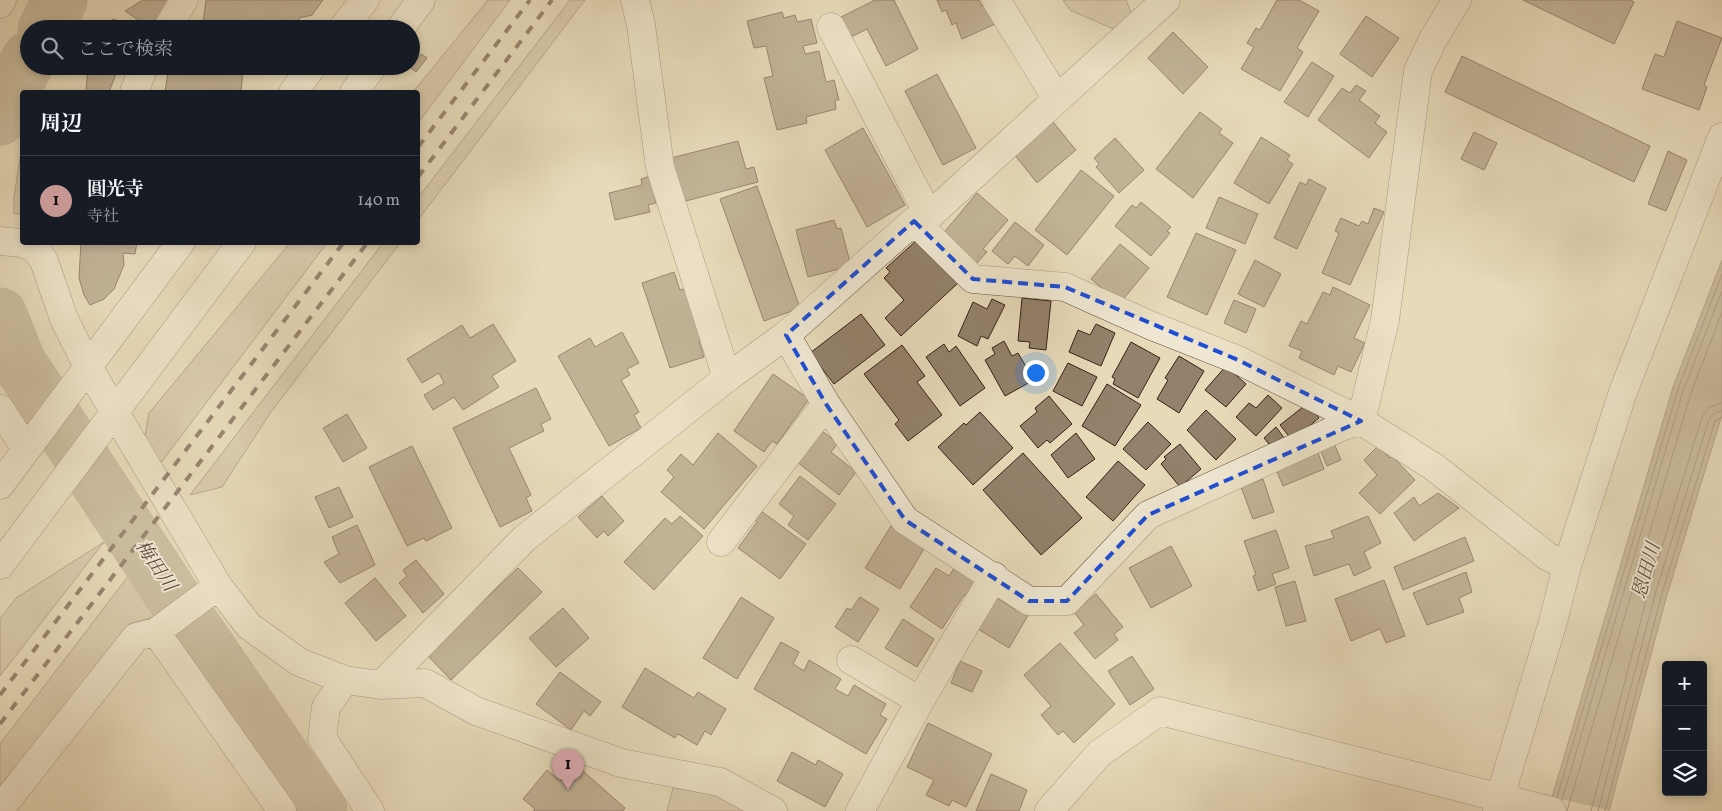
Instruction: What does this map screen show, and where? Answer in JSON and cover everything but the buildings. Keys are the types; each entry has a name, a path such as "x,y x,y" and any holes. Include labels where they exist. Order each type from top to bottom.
{"street":[{"path":"0,4 2,0"},
{"path":"172,20 184,0"},
{"path":"349,20 365,0"},
{"path":"407,20 421,0"},
{"path":"635,0 642,33 660,167 728,378"},
{"path":"996,0 1057,99"},
{"path":"381,685 525,538 728,378 786,335 922,219 1057,99 1140,10 1166,0"},
{"path":"1360,421 1385,320 1418,71 1432,41 1457,0"},
{"path":"831,27 922,219 973,279 1065,287 1152,326 1238,360 1360,421 1434,467 1547,556 1567,566"},
{"path":"135,90 141,75"},
{"path":"295,90 306,75"},
{"path":"355,90 366,75"},
{"path":"1502,803 1554,622 1567,566 1622,392 1722,137"},
{"path":"25,245 44,261 64,319 88,367 116,412 214,589 249,626 299,662 345,680 381,685 425,683 476,711 621,763 720,782 773,811"},
{"path":"0,485 179,245"},
{"path":"0,565 240,245"},
{"path":"786,335 826,404 905,520 994,576 1029,601 1067,601 1148,516 1343,426 1360,421"},
{"path":"721,542 826,404"},
{"path":"0,409 30,444"},
{"path":"860,811 920,701 994,576"},
{"path":"0,809 136,636 158,630 214,589"},
{"path":"158,630 282,811"},
{"path":"851,660 920,701"},
{"path":"345,680 326,707 322,738 370,811"},
{"path":"1049,811 1099,754 1160,710 1502,803 1552,811"}],"highlighted area":[{"path":"914,221 973,279 1065,287 1238,360 1361,421 1148,515 1067,601 1029,601 905,520 826,404 786,335"}],"shaded area":[{"path":"488,0 510,0 420,120 420,90 415,90"},
{"path":"570,0 585,0 420,217 420,195"},
{"path":"1063,0 1126,0 1133,18 1118,31 1070,10"},
{"path":"20,158 20,214 14,214 14,197"},
{"path":"288,245 325,245 160,464 145,437 149,413"},
{"path":"381,245 398,245 271,412 222,487 190,495"},
{"path":"104,542 0,676 0,619 16,598"},
{"path":"129,575 156,616 129,624 0,788 0,744"},
{"path":"673,788 725,798 755,811 667,811"}],"water":[{"name":"恩田川","path":"1722,260 1722,415 1667,595 1609,811 1548,811 1673,387"}],"pier":[{"path":"1549,796 1611,811 1545,811"}],"waterway":[{"name":"梅田川","path":"50,20 60,0"},
{"name":"梅田川","path":"0,118 21,75"},
{"name":"梅田川","path":"0,315 19,363 172,595 320,811"}],"railway":[{"path":"420,144 530,0"},
{"path":"420,174 552,0"},
{"path":"0,695 342,245"},
{"path":"0,724 366,245"}],"place":[{"name":"圓光寺","path":"568,790"}]}
